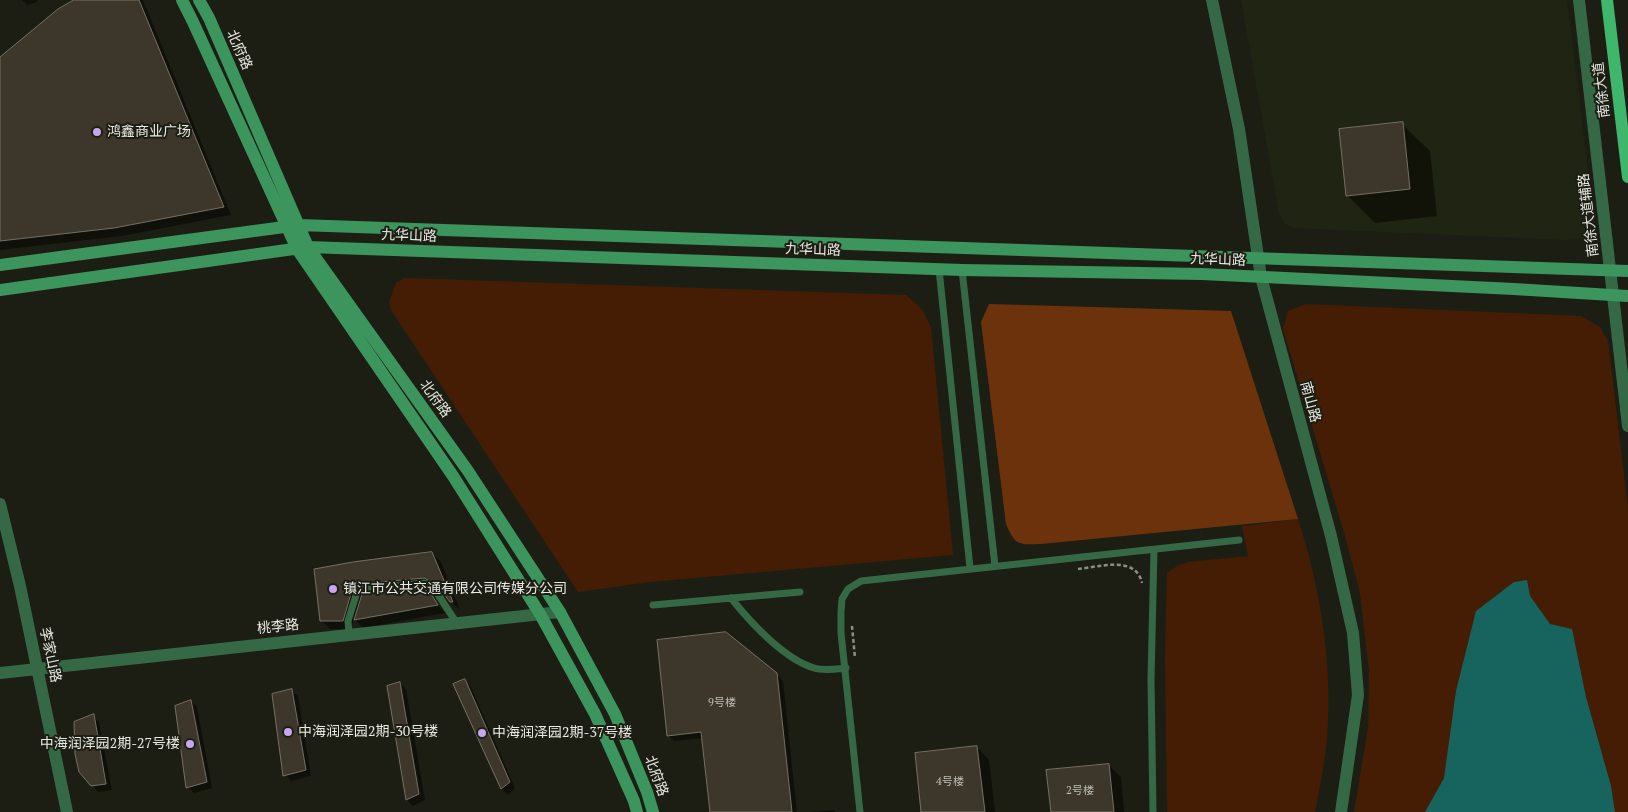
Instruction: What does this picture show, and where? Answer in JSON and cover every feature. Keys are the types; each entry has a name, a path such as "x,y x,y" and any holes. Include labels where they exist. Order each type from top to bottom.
{"main road":[{"name":"北府路","path":"182,0 293,225"},
{"name":"北府路","path":"199,0 302,248 453,476 540,614 596,714 637,812"},
{"name":"南徐大道","path":"1607,0 1628,176"},
{"name":"九华山路","path":"0,265 293,225 1628,271"},
{"name":"北府路","path":"302,248 468,471 560,612 615,714 647,792 652,812"},
{"name":"九华山路","path":"0,290 302,248 962,270 1202,274 1505,288 1628,296"}],"street":[{"name":"南山路","path":"1212,0 1239,129 1261,277 1331,536 1353,633 1358,695 1342,812"},
{"name":"南徐大道辅路","path":"1579,0 1628,426"},
{"name":"李家山路","path":"0,504 20,586 66,812"},
{"name":"桃李路","path":"0,673 560,612"}],"lane":[{"path":"939,269 970,568"},
{"path":"962,270 995,566"},
{"path":"860,812 841,633 842,599 848,589 860,581 1239,540"},
{"path":"1154,550 1151,679 1154,812"},
{"path":"350,634 348,621 358,589 424,583 435,590 456,622"},
{"path":"653,605 800,592"},
{"path":"731,598 759,630 796,658 815,668 846,668"}],"path":[{"path":"1073,569 1126,565 1136,570 1140,575 1142,591"},
{"path":"852,623 856,667"}],"shaded area":[{"path":"1241,0 1567,0 1595,228 1580,239 1566,240 1294,228 1285,224 1279,213"},
{"path":"405,278 906,295 922,309 931,327 953,555 650,582 578,592 391,310 389,302 396,283"},
{"path":"989,304 1231,311 1298,519 1041,544 1022,544 1015,540 1006,524 981,322"},
{"path":"1306,304 1581,316 1600,327 1608,341 1628,508 1628,812 1354,812 1368,728 1369,671 1360,593 1345,536 1283,329 1288,311"},
{"path":"1298,519 1318,594 1328,671 1327,733 1315,812 1167,812 1165,656 1167,573 1177,566 1188,562 1248,556 1242,526"}],"water":[{"path":"1527,580 1530,596 1550,624 1572,629 1586,697 1611,786 1615,812 1425,812 1444,778 1456,691 1476,611 1514,582"}],"building":[{"name":"鸿鑫商业广场","path":"74,0 139,0 224,207 114,228 0,241 0,57 58,9"},
{"path":"1403,122 1410,189 1346,196 1339,129"},
{"path":"432,552 453,602 450,602 438,586 424,578 358,584 353,587 343,621 320,621 314,569"},
{"path":"423,588 431,594 438,605 354,620 362,594"},
{"path":"726,632 777,673 792,812 710,812 701,732 667,736 657,640"},
{"name":"中海润泽园2期-37号楼","path":"465,679 510,782 501,789 453,684"},
{"path":"400,682 419,794 406,800 387,686"},
{"name":"中海润泽园2期-30号楼","path":"292,689 306,770 283,776 272,694"},
{"name":"中海润泽园2期-27号楼","path":"191,700 207,782 186,788 175,706"},
{"path":"94,714 106,784 91,786 79,772 75,754 74,722"},
{"path":"977,746 985,812 921,812 915,753"},
{"path":"1109,764 1114,812 1051,812 1046,770"}],"place":[{"name":"鸿鑫商业广场","path":"97,132"},
{"name":"镇江市公共交通有限公司传媒分公司","path":"333,589"},
{"name":"中海润泽园2期-30号楼","path":"288,732"},
{"name":"中海润泽园2期-37号楼","path":"482,733"},
{"name":"中海润泽园2期-27号楼","path":"190,744"}]}
